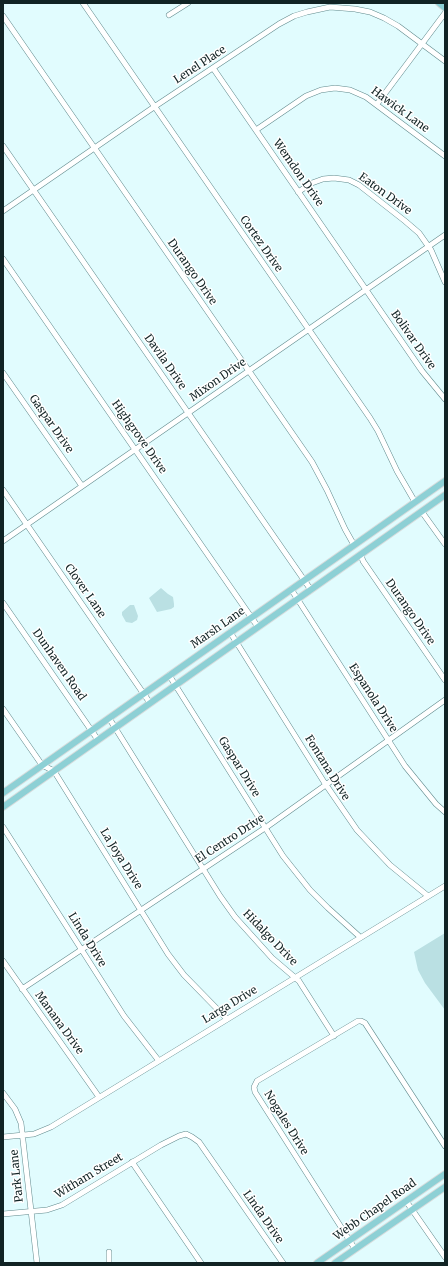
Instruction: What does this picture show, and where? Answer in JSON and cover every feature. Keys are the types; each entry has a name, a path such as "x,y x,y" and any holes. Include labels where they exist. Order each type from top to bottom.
{"main road":[{"path":"439,3 445,8"},
{"name":"Marsh Lane","path":"3,793 445,481"},
{"name":"Marsh Lane","path":"3,807 445,495"},
{"path":"415,502 422,512"},
{"path":"354,545 361,555"},
{"name":"Webb Chapel Road","path":"317,1263 445,1174"},
{"name":"Webb Chapel Road","path":"335,1263 445,1187"}],"street":[{"name":"Cortez Drive","path":"82,3 378,431 397,471 415,502"},
{"path":"170,16 188,3"},
{"name":"Lenel Place","path":"3,211 154,107 279,24 294,16 330,7 355,9 384,18 398,26 445,61"},
{"path":"377,104 445,13"},
{"name":"Durango Drive","path":"3,16 319,474 337,514 354,545"},
{"name":"Wemdon Drive","path":"213,68 366,290"},
{"name":"Hawick Lane","path":"256,130 306,96 321,90 335,88 350,90 377,104 445,156"},
{"name":"Davila Drive","path":"3,146 311,590"},
{"name":"Eaton Drive","path":"298,192 312,183 323,179 334,178 349,180 359,186 411,226 429,247 445,282"},
{"name":"Mixon Drive","path":"3,541 445,235"},
{"name":"Highgrove Drive","path":"3,259 258,627"},
{"name":"Bolivar Drive","path":"366,290 422,371 445,399"},
{"name":"Gaspar Drive","path":"3,373 82,486"},
{"name":"Clover Lane","path":"3,490 150,703"},
{"path":"422,512 445,544"},
{"name":"Durango Drive","path":"361,555 363,561 445,680"},
{"name":"Espanola Drive","path":"291,589 405,766 445,812"},
{"name":"Dunhaven Road","path":"3,602 5,610 98,740"},
{"name":"Fontana Drive","path":"230,632 326,786 357,830 372,848 390,865 428,896"},
{"name":"Gaspar Drive","path":"169,675 282,856 310,890 360,937"},
{"name":"El Centro Drive","path":"22,989 265,828 445,700"},
{"path":"3,709 42,765 54,771"},
{"name":"Hidalgo Drive","path":"109,718 220,896 247,932 272,958 299,981 334,1036"},
{"name":"La Joya Drive","path":"54,771 168,954 184,975 227,1019"},
{"name":"Linda Drive","path":"3,827 124,1016 159,1061"},
{"name":"Larga Drive","path":"3,1137 34,1134 51,1127 445,886"},
{"name":"Manana Drive","path":"3,961 100,1097"},
{"path":"334,1036 358,1021 365,1023 445,1146"},
{"name":"Nogales Drive","path":"334,1036 257,1081 254,1087 255,1092 355,1249"},
{"name":"Park Lane","path":"3,1093 19,1117 23,1135 37,1263"},
{"name":"Linda Drive","path":"179,1136 186,1134 199,1142 283,1263"},
{"name":"Witham Street","path":"3,1214 47,1210 62,1205 132,1162 179,1136"},
{"path":"132,1162 201,1263"},
{"path":"406,1201 445,1257"},
{"path":"109,1252 109,1263"}],"shaded area":[{"path":"161,588 173,597 174,607 157,612 149,598"},
{"path":"130,605 134,605 138,616 137,620 132,623 126,622 122,615 122,612"},
{"path":"445,933 445,1010 425,983 418,970 414,952"}]}
